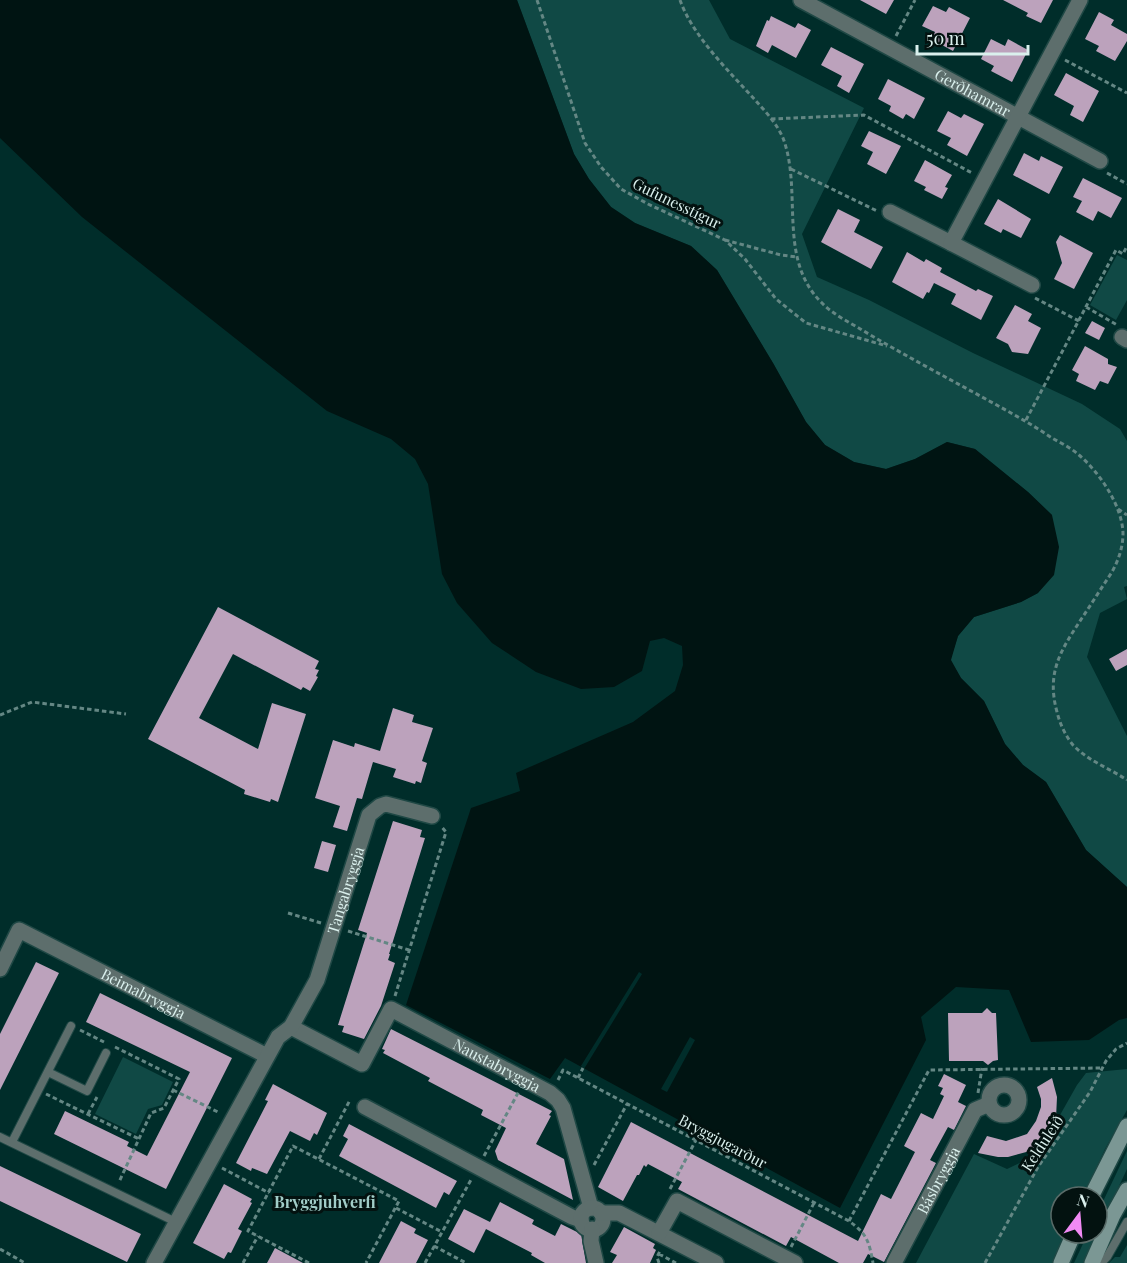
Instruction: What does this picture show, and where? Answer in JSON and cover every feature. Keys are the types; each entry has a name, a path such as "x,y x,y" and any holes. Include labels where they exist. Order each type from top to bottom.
{"main road":[{"path":"1097,1185 1127,1126"},
{"path":"1092,1263 1113,1215 1127,1190"},
{"path":"1061,1263 1069,1245"}],"street":[{"name":"Gerðhamrar","path":"801,0 1100,161"},
{"name":"Gerðhamrar","path":"951,243 1080,0"},
{"path":"890,212 1032,285"},
{"name":"Tangabryggja","path":"160,1261 176,1222 267,1056 278,1037 291,1027 317,980 369,815 380,806 393,804 432,816"},
{"name":"Beimabryggja","path":"0,969 19,930 267,1056"},
{"path":"291,1027 362,1064 391,1009"},
{"name":"Naustabryggja","path":"391,1009 550,1093 558,1100 563,1108 582,1178 591,1218 591,1241 596,1263"},
{"path":"365,1107 478,1167 591,1218 619,1213 716,1263"},
{"name":"Básbryggja","path":"894,1263 982,1107"},
{"path":"658,1233 677,1201 792,1257"}],"lane":[{"path":"12,1142 71,1026"},
{"path":"48,1072 87,1091 106,1053"},
{"path":"0,1137 176,1222"},
{"path":"1101,1263 1107,1257 1127,1222"}],"path":[{"name":"Gufunesstígur","path":"537,0 585,143 601,167 621,189 725,240 745,259 776,298 806,323 893,348"},
{"path":"680,0 685,15 781,134 791,168 796,257 804,278 821,303 893,348 1025,420 1079,455 1095,472 1116,508 1123,531 1119,558 1060,651 1053,674 1053,698 1060,724 1073,744 1091,760 1127,780"},
{"path":"890,48 915,0"},
{"path":"1061,57 1127,93"},
{"path":"771,119 864,115 985,179"},
{"path":"1100,161 1106,173 1127,184"},
{"path":"791,168 881,213 890,212"},
{"path":"725,240 796,257"},
{"path":"1025,420 1116,250 1125,255 1127,246"},
{"path":"1032,285 1034,297 1079,321"},
{"path":"1086,307 1119,326 1124,338"},
{"path":"1116,508 1127,515"},
{"path":"0,715 32,702 126,714"},
{"path":"391,1009 446,832 432,816"},
{"path":"288,913 312,921"},
{"path":"334,927 409,950"},
{"path":"71,1026 179,1079 164,1108 151,1113 114,1192"},
{"name":"Kelduleið","path":"985,1263 1038,1167 1090,1092 1110,1054 1127,1043"},
{"path":"550,1093 563,1070 578,1078 583,1068"},
{"path":"982,1068 982,1107"},
{"path":"849,1221 929,1070 1102,1068"},
{"name":"Bryggjugarður","path":"578,1078 849,1221 862,1231 868,1241 873,1263"},
{"path":"425,1263 525,1080"},
{"path":"39,1090 139,1139"},
{"path":"173,1090 233,1119"},
{"path":"319,1159 350,1100"},
{"path":"582,1178 595,1164 627,1104"},
{"path":"670,1190 696,1140"},
{"path":"309,1263 248,1232 293,1146 399,1201 366,1263"},
{"path":"209,1162 268,1193"},
{"path":"792,1257 814,1203"},
{"path":"395,1207 442,1232"},
{"path":"243,1263 258,1236"},
{"path":"434,1246 466,1263"},
{"path":"0,1249 25,1263"},
{"path":"659,1254 676,1263"}],"shaded area":[{"path":"0,0 517,0 574,154 589,179 611,207 635,223 691,246 717,270 806,422 825,445 854,462 886,469 915,459 947,442 975,449 1028,492 1052,515 1059,547 1054,575 1038,593 1021,602 974,617 958,636 951,660 961,678 984,701 1005,744 1023,765 1046,782 1086,850 1127,887 1127,1018 1119,1020 1089,1040 1031,1042 1009,990 956,987 921,1017 926,1040 840,1208 565,1058 550,1079 406,1005 471,808 520,791 516,773 633,722 675,691 683,665 682,646 664,638 650,641 642,671 614,687 581,689 536,672 492,643 457,603 442,574 428,484 415,459 391,439 327,411 82,217 0,138"},
{"path":"517,0 709,0 730,39 864,108 802,234 817,277 1082,404 1120,429 1127,441 1127,586 1124,587 1127,599 1100,613 1087,657 1127,736 1127,887 1086,850 1046,782 1023,765 1005,744 984,701 961,678 950,660 958,636 974,617 1021,602 1038,593 1052,515 1028,492 975,449 947,442 915,459 886,469 854,462 825,445 806,422 717,270 691,246 635,223 611,207 589,179 574,154"},
{"path":"1117,255 1127,260 1127,300 1116,320 1090,305"},
{"path":"123,1057 173,1082 162,1105 148,1109 136,1134 95,1114"},
{"path":"1127,1069 1127,1110 1088,1185 1049,1185 1049,1245 1061,1245 1053,1263 916,1263 974,1154 1007,1169 1038,1154 1086,1073"},
{"path":"1127,1151 1127,1169 1109,1207 1109,1189"},
{"path":"1082,1245 1091,1245 1083,1263 1074,1263"},
{"path":"1127,1245 1127,1263 1109,1263 1115,1257 1120,1257"}],"pier":[{"path":"639,972 642,974 584,1069 581,1066"},
{"path":"690,1037 695,1040 667,1092 661,1089"}],"building":[{"path":"860,0 894,0 886,14"},
{"path":"1003,0 1053,0 1041,23 1026,16 1028,13"},
{"path":"933,6 946,12 949,7 970,18 953,51 931,39 935,32 922,26"},
{"path":"1099,12 1114,20 1111,25 1127,34 1127,41 1115,61 1096,51 1099,46 1085,39"},
{"path":"771,16 795,28 798,23 811,30 796,58 772,45 768,53 756,46"},
{"path":"991,39 1005,46 1008,39 1028,50 1012,82 991,71 994,66 981,59"},
{"path":"831,47 864,64 849,93 837,86 842,76 821,65"},
{"path":"1066,73 1099,91 1083,122 1070,115 1074,106 1054,95"},
{"path":"888,79 925,98 914,119 906,114 903,119 889,111 891,106 878,99"},
{"path":"948,111 961,118 964,114 984,124 967,156 947,145 951,138 937,131"},
{"path":"869,131 901,146 886,174 867,164 873,152 861,146"},
{"path":"1024,153 1039,161 1041,156 1063,167 1049,194 1013,175"},
{"path":"925,160 952,175 945,187 948,188 942,199 924,190 926,187 914,181"},
{"path":"1083,178 1122,198 1111,218 1098,211 1093,221 1076,212 1082,201 1073,197"},
{"path":"998,199 1031,219 1021,238 1003,229 1001,233 984,224"},
{"path":"838,209 860,220 854,232 883,247 871,269 821,242"},
{"path":"1060,235 1093,253 1074,289 1054,279 1062,263 1056,242"},
{"path":"907,252 924,262 926,259 942,268 940,272 976,291 978,289 993,296 981,320 951,304 956,294 934,283 923,299 892,282"},
{"path":"1015,305 1032,314 1028,321 1041,328 1028,354 1012,352 1008,344 996,338"},
{"path":"1092,321 1105,328 1099,340 1085,333"},
{"path":"1085,346 1108,359 1108,364 1117,367 1108,384 1100,381 1095,390 1076,381 1079,374 1072,370"},
{"path":"218,607 319,661 315,669 319,670 316,676 318,677 310,691 303,687 301,690 233,654 199,718 258,749 272,703 306,714 278,802 271,799 270,802 244,794 245,790 148,739"},
{"path":"1127,649 1127,665 1116,671 1109,659"},
{"path":"393,708 414,715 412,722 433,728 422,761 427,763 421,783 416,781 415,784 393,777 396,769 373,762 362,799 357,798 347,831 333,827 340,806 315,798 333,740 354,747 355,743 380,751"},
{"path":"393,821 422,830 420,837 425,838 389,954 388,960 395,963 381,1006 364,1039 342,1032 344,1026 338,1025 367,933 358,930"},
{"path":"322,841 336,845 328,872 314,868"},
{"path":"36,962 59,973 0,1090 0,1034"},
{"path":"100,993 232,1058 166,1189 54,1134 65,1111 129,1142 127,1146 147,1156 190,1072 86,1022"},
{"path":"987,1008 992,1013 996,1013 998,1060 988,1065 983,1061 949,1061 948,1013 982,1013"},
{"path":"391,1029 552,1111 536,1144 564,1159 573,1200 498,1160 495,1151 506,1128 481,1115 483,1110 428,1081 430,1078 383,1053 385,1050 382,1049"},
{"path":"944,1074 966,1085 958,1102 966,1106 954,1130 948,1127 930,1160 936,1163 884,1262 868,1254 863,1263 839,1263 791,1237 786,1246 678,1189 682,1182 648,1164 646,1167 644,1165 637,1175 623,1201 598,1187 631,1122 858,1241 881,1194 891,1199 915,1152 904,1146 921,1113 933,1119 944,1096 940,1094 943,1088 938,1086"},
{"path":"1052,1078 1057,1097 1056,1118 1052,1128 1038,1144 1030,1151 1008,1157 978,1153 987,1136 1006,1141 1027,1134 1036,1121 1041,1107 1037,1087"},
{"path":"273,1084 327,1113 317,1135 314,1133 310,1141 290,1131 267,1174 252,1168 251,1171 236,1163 268,1101 265,1100"},
{"path":"349,1124 457,1181 449,1195 444,1192 436,1208 339,1156 348,1139 343,1136"},
{"path":"0,1166 141,1234 127,1262 0,1201"},
{"path":"224,1184 252,1199 250,1202 252,1203 238,1229 242,1231 231,1253 228,1252 224,1259 193,1243"},
{"path":"500,1202 534,1220 532,1224 555,1236 561,1224 581,1234 586,1263 545,1263 531,1255 532,1253 486,1229 474,1253 448,1239 464,1209 490,1222"},
{"path":"401,1221 416,1229 414,1233 428,1240 416,1263 379,1263"},
{"path":"624,1227 655,1244 653,1248 656,1250 650,1263 612,1263 617,1255 610,1252"},
{"path":"275,1248 303,1263 267,1263"}],"district":[{"name":"Bryggjuhverfi","path":"325,1201"}]}
